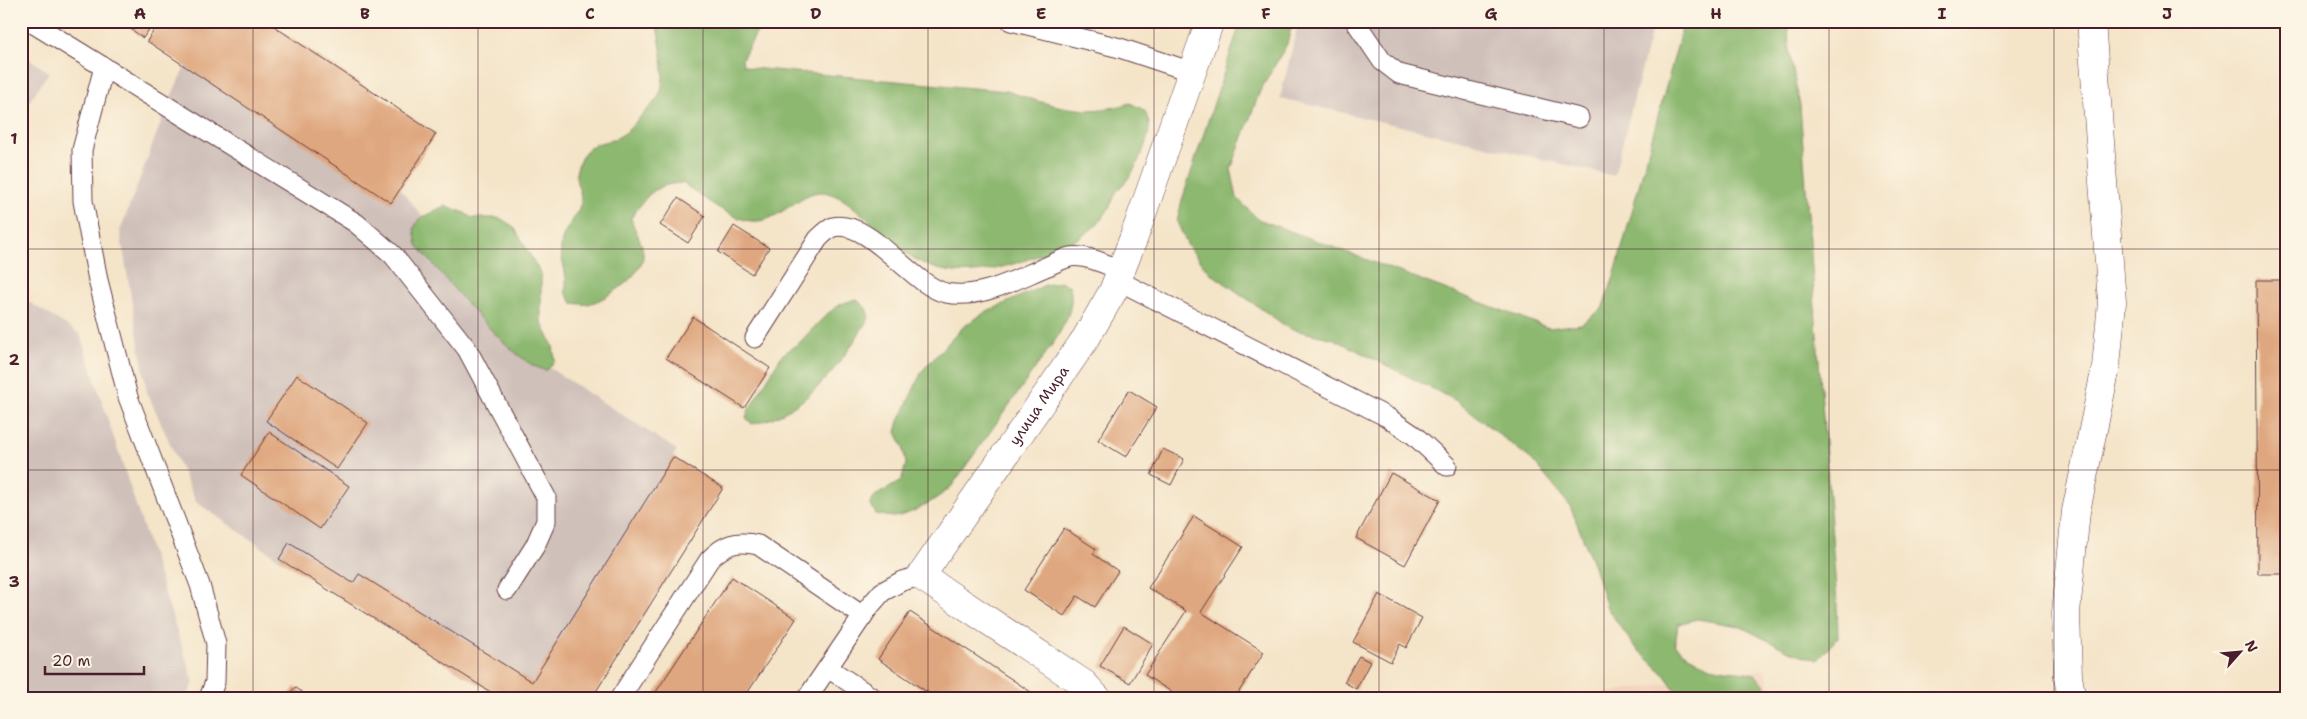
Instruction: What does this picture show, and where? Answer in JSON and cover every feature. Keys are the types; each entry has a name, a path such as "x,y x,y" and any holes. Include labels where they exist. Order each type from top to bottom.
{"street":[{"name":"улица Мира","path":"921,576 1086,338 1119,275 1210,21"},
{"path":"2072,698 2068,677 2066,613 2076,511 2106,367 2112,302 2091,21"},
{"path":"921,576 1084,684 1097,698"}],"lane":[{"path":"29,21 356,223 393,255 461,342 546,497 546,521 536,546 507,590"},
{"path":"1011,21 1120,48 1192,72"},
{"path":"1354,21 1382,61 1399,74 1579,118"},
{"path":"104,67 82,150 83,201 98,280 128,397 200,585 216,644 215,682 208,698"},
{"path":"754,338 818,239 831,228 843,226 860,231 931,286 945,293 964,294 988,290 1070,257 1086,258 1387,417 1415,436 1447,466"},
{"path":"620,698 709,560 719,550 731,544 744,542 758,545 863,616"},
{"path":"807,698 863,616 882,592 890,586 921,576"},
{"path":"828,668 873,698"}],"shaded area":[{"path":"1299,21 1605,21 1651,33 1614,176 1280,98"},
{"path":"21,54 49,72 21,114"},
{"path":"185,66 390,202 400,189 540,362 677,450 673,457 723,488 592,698 500,698 279,559 196,502 147,392 120,231 167,106"},
{"path":"21,297 80,334 194,683 186,698 21,698"},
{"path":"1766,669 1771,698 1571,698"}],"green space":[{"path":"656,21 763,21 742,59 743,65 751,68 1007,91 1037,101 1068,108 1099,109 1130,103 1144,110 1149,123 1149,131 1142,154 1131,175 1118,190 1110,207 1096,225 1068,244 1013,264 980,271 964,272 931,267 915,259 895,245 848,203 828,193 810,194 773,217 752,221 744,220 726,212 683,183 658,188 652,192 631,218 643,250 643,255 642,263 631,278 623,286 596,302 588,304 572,303 565,292 566,278 561,247 566,230 580,205 581,195 576,180 576,171 586,151 597,144 615,139 625,133 657,99 661,92 663,72"},
{"path":"1241,21 1293,21 1287,44 1260,91 1231,169 1237,198 1258,219 1549,328 1581,324 1602,309 1614,277 1684,21 1788,21 1789,50 1800,106 1837,604 1838,637 1818,660 1789,651 1739,626 1697,619 1678,624 1675,645 1709,667 1748,672 1754,675 1766,687 1772,698 1733,698 1730,695 1679,695 1663,673 1634,646 1607,608 1594,566 1570,506 1532,460 1455,400 1334,339 1290,329 1209,272 1188,246 1177,222 1182,200"},
{"path":"444,206 463,212 472,218 500,218 514,227 541,274 541,322 553,346 555,361 547,370 534,366 498,337 417,245 414,228 419,219"},
{"path":"1061,282 1070,286 1071,294 1069,314 1063,326 1056,339 951,487 932,501 903,515 895,517 876,514 870,504 875,496 901,481 906,464 903,447 896,432 899,421 922,371 963,327 984,313 1045,285"},
{"path":"856,299 866,308 869,317 835,368 806,398 771,418 752,424 746,418 748,411 782,355 799,343 827,314 841,304"}],"building":[{"path":"120,21 155,21 143,38"},
{"path":"160,21 266,21 436,134 391,203 147,41"},
{"path":"678,198 705,216 688,243 660,225"},
{"path":"734,226 769,248 752,274 718,252"},
{"path":"2256,280 2286,280 2286,574 2258,574"},
{"path":"693,317 770,368 744,408 666,358"},
{"path":"297,375 368,423 337,469 266,421"},
{"path":"1129,390 1157,407 1126,457 1098,440"},
{"path":"269,432 349,486 320,529 241,475"},
{"path":"1163,449 1184,459 1171,485 1151,475"},
{"path":"673,457 723,488 592,698 500,698 279,559 289,543 353,583 359,574 532,682"},
{"path":"1391,473 1440,500 1405,565 1356,538"},
{"path":"1194,516 1243,547 1201,612 1264,652 1235,698 1181,698 1145,675 1186,611 1148,588"},
{"path":"1064,528 1096,549 1093,554 1118,571 1095,607 1077,596 1064,616 1024,590"},
{"path":"732,577 796,619 744,698 652,698"},
{"path":"1379,594 1422,618 1406,648 1400,644 1391,662 1353,642"},
{"path":"910,612 1040,698 936,698 878,659"},
{"path":"1124,626 1153,644 1130,683 1100,666"},
{"path":"1359,656 1370,662 1356,689 1344,682"},
{"path":"295,687 310,698 287,698"}]}
